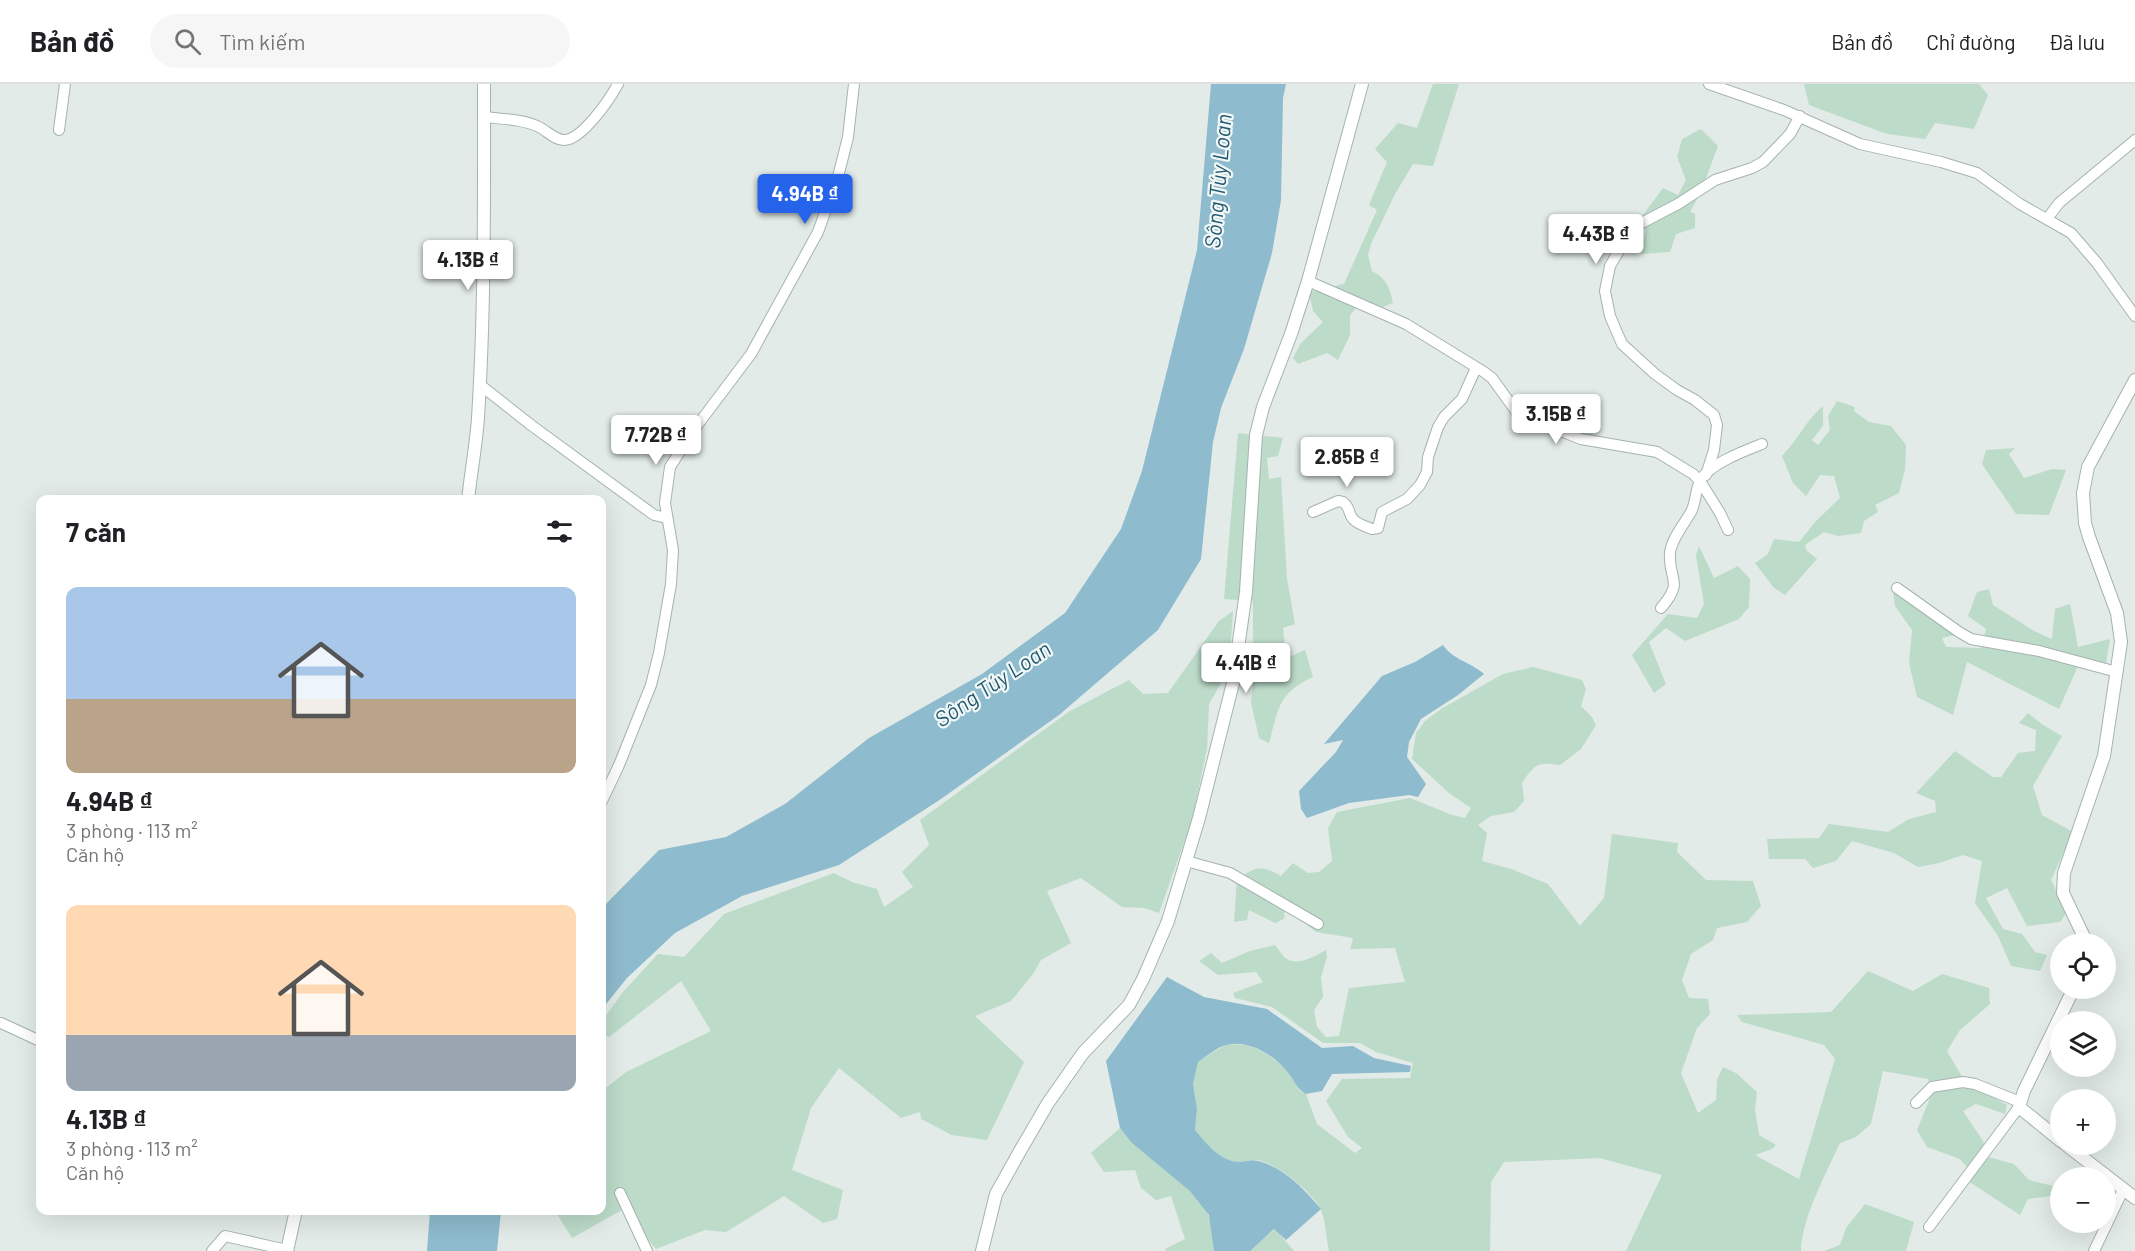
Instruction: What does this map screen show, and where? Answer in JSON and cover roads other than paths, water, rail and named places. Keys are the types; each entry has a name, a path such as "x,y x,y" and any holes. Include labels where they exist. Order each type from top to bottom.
{"street":[{"path":"59,130 66,84"},
{"path":"469,495 478,420 485,238 484,84"},
{"path":"484,117 529,123 557,138 569,139 604,108 618,84"},
{"path":"606,793 651,686 659,653 671,584 673,550 665,503 670,467 693,431 751,354 818,232 848,137 854,84"},
{"path":"982,1251 996,1194 1048,1103 1083,1053 1129,1005 1168,921 1219,744 1233,683 1246,592 1256,435 1263,407 1291,334 1308,281 1362,84"},
{"path":"1709,84 1800,116 1860,144 1970,170 2020,204 2071,233 2119,291 2135,316"},
{"path":"1662,608 1675,585 1670,552 1693,508 1714,450 1717,425 1714,415 1655,374 1622,344 1610,316 1605,291 1610,266 1632,228 1678,204 1715,180 1763,162 1790,134 1800,116"},
{"path":"2047,219 2059,203 2135,140"},
{"path":"1308,281 1406,324 1492,378 1518,414 1581,440 1657,452 1703,478 1728,530"},
{"path":"1313,512 1338,501 1343,502 1350,508 1355,521 1372,529 1378,528 1382,512 1407,499 1420,484 1427,472 1428,457 1438,427 1444,417 1462,399 1476,368"},
{"path":"2082,933 2063,892 2064,873 2104,756 2121,642 2117,613 2089,537 2084,508 2084,480 2088,466 2135,380"},
{"path":"479,384 654,515 666,518"},
{"path":"1703,478 1713,468 1741,452 1762,444"},
{"path":"1897,588 1971,639 2039,651 2117,672"},
{"path":"1186,861 1230,873 1318,924"},
{"path":"1929,1227 2020,1105 2024,1091 2069,999"},
{"path":"1,1023 36,1039"},
{"path":"1916,1103 1932,1087 1963,1082 1975,1084 2020,1105 2050,1131"},
{"path":"2079,1155 2135,1198"},
{"path":"2094,1251 2123,1190"},
{"path":"620,1193 647,1251"},
{"path":"212,1251 225,1236 287,1250 295,1215"}],"water":[{"name":"Sông Túy Loan","path":"1211,84 1286,84 1283,98 1281,200 1272,253 1244,349 1221,408 1213,442 1201,559 1158,630 1059,715 941,799 839,865 742,896 675,933 627,978 606,1004 606,904 659,850 726,837 785,804 869,738 982,674 1065,613 1121,529 1142,471 1197,250"},
{"path":"1443,645 1452,654 1484,674 1458,695 1421,719 1409,742 1407,757 1426,784 1418,797 1409,795 1349,803 1307,818 1301,809 1299,791 1336,752 1343,740 1324,744 1382,676 1415,662"},
{"path":"1167,977 1204,997 1267,1009 1322,1048 1353,1046 1374,1058 1411,1066 1410,1072 1332,1074 1322,1091 1306,1094 1299,1089 1280,1063 1250,1046 1226,1045 1198,1062 1193,1084 1197,1109 1195,1130 1199,1135 1214,1151 1226,1159 1240,1162 1256,1160 1277,1169 1301,1187 1321,1209 1286,1240 1274,1229 1250,1251 1214,1251 1209,1215 1190,1191 1132,1143 1120,1128 1106,1061"},
{"path":"430,1215 501,1215 497,1251 427,1251"}]}
